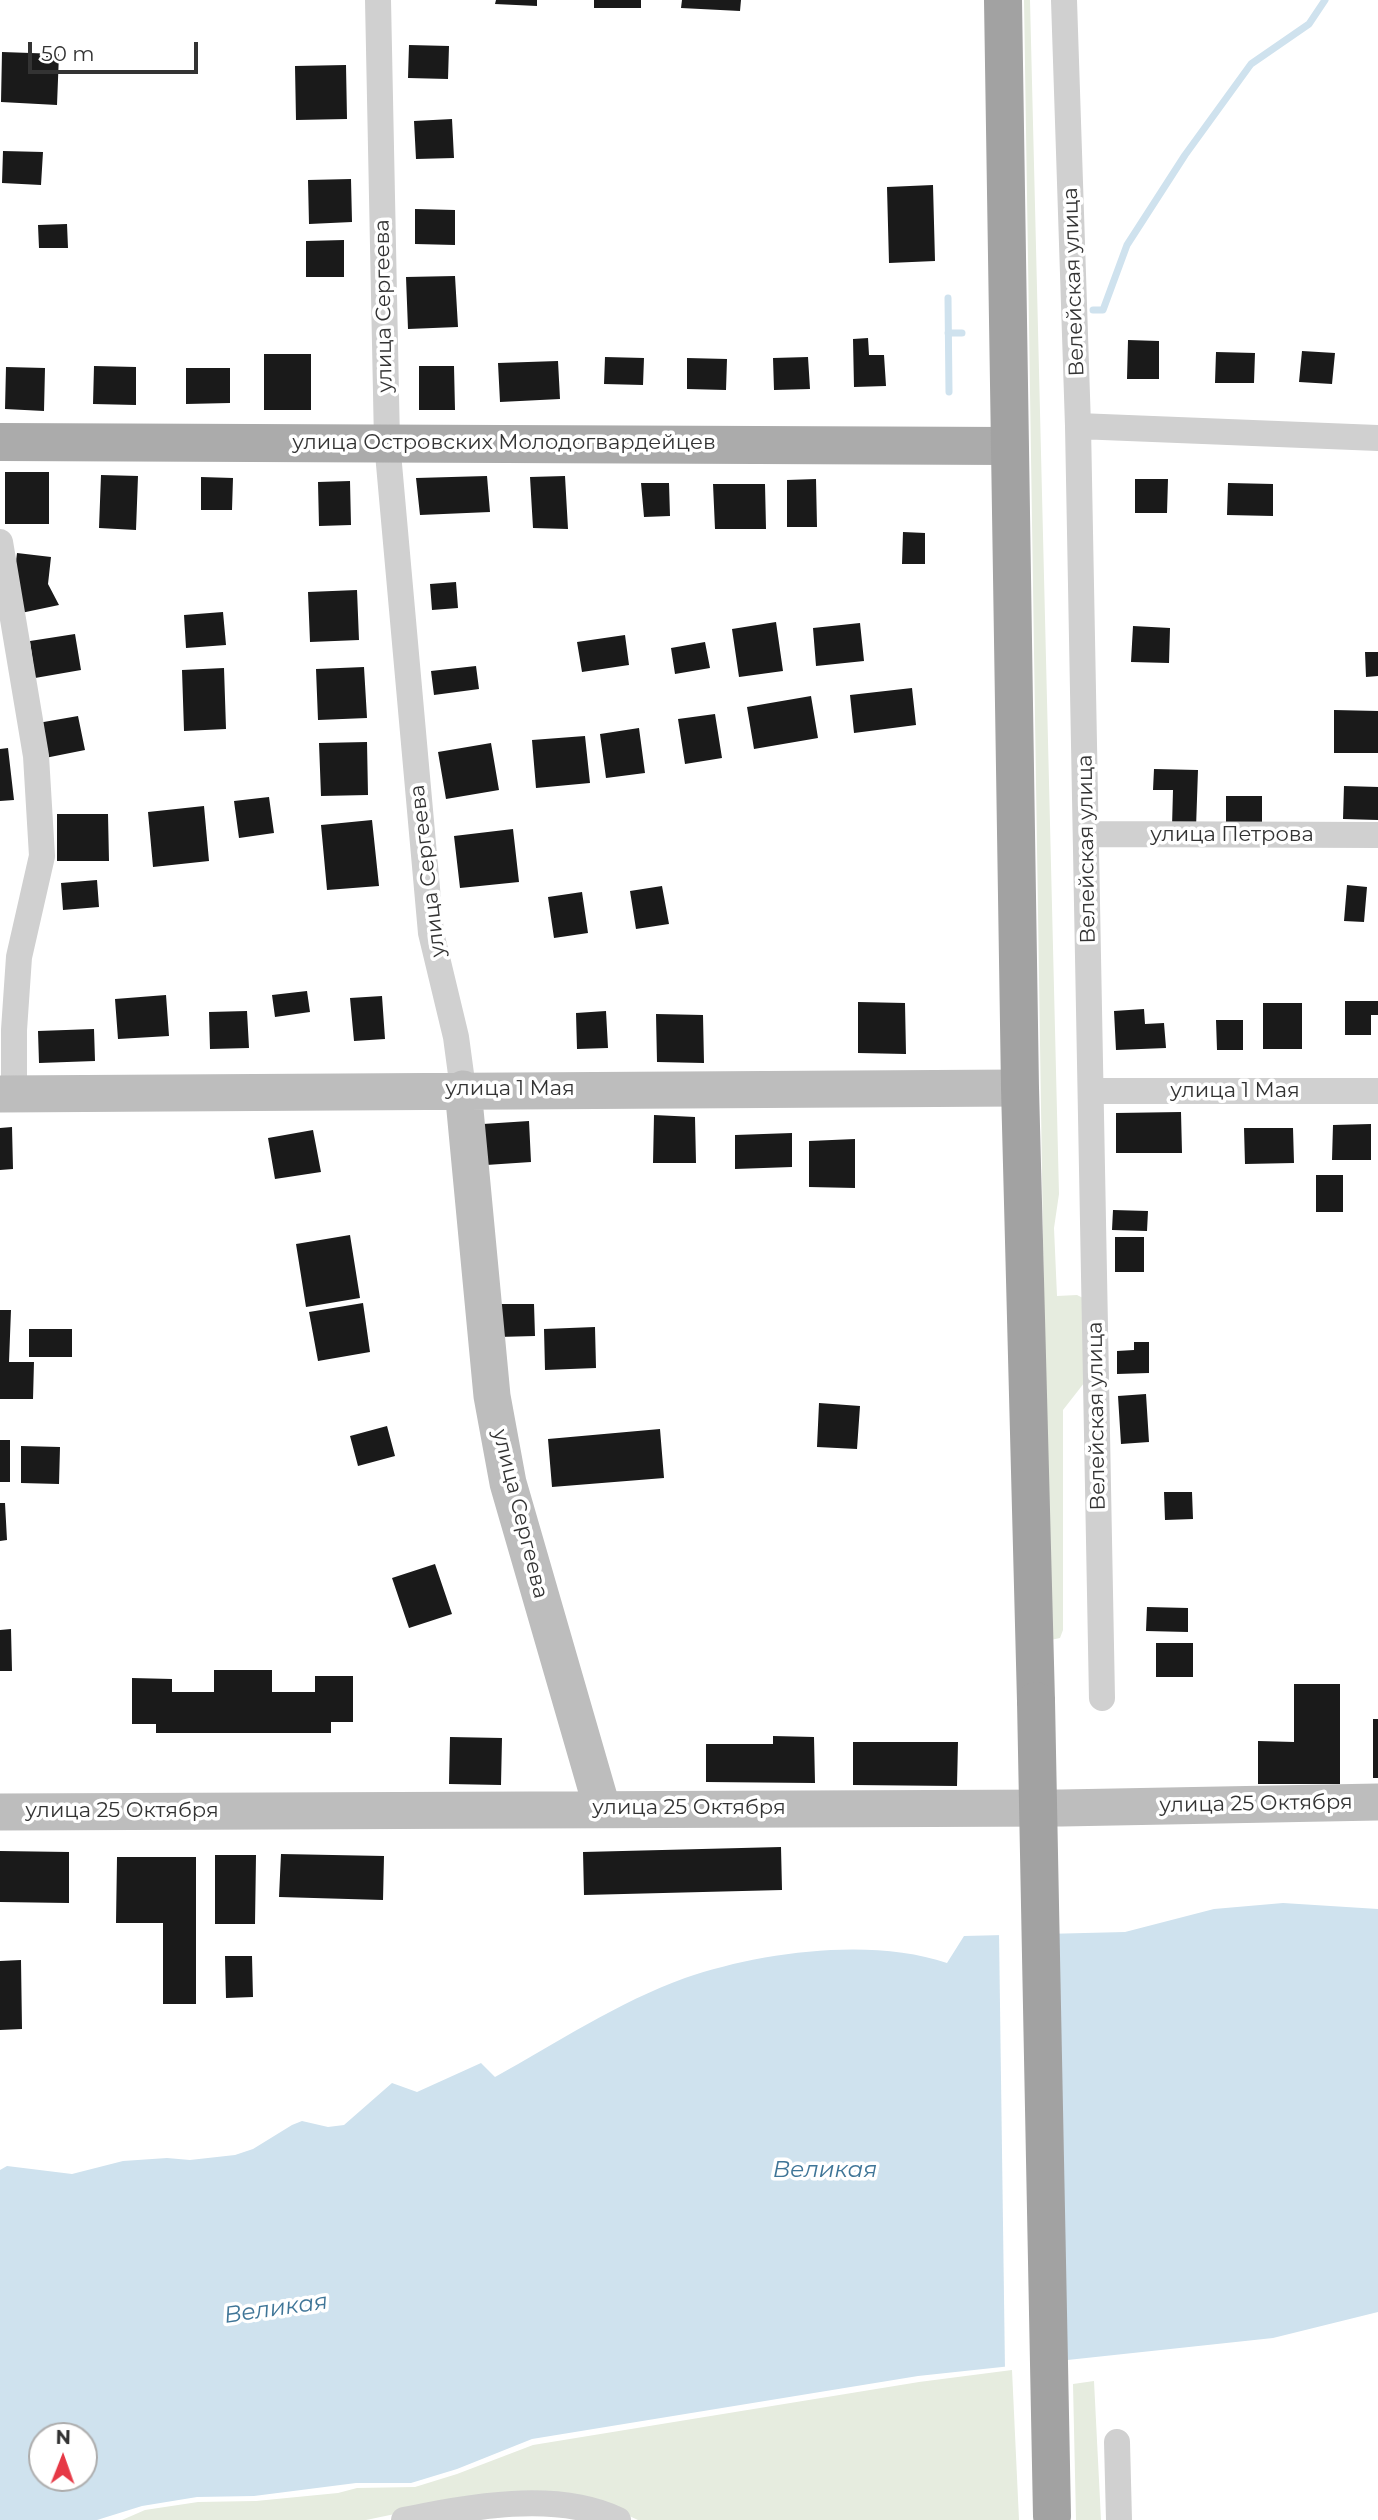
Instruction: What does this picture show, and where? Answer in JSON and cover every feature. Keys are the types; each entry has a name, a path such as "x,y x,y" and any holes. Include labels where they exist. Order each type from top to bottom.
{"highway":[{"path":"1003,0 1020,1088 1036,1701 1052,2518"}],"main road":[{"name":"улица Островских Молодогвардейцев","path":"0,442 1009,446"},
{"name":"улица 1 Мая","path":"7,1094 463,1089 1020,1088"},
{"name":"улица Сергеева","path":"463,1089 492,1396 508,1483 602,1808"},
{"name":"улица 25 Октября","path":"0,1812 1049,1808 1378,1802"}],"street":[{"name":"улица Сергеева","path":"377,0 387,442 431,933 456,1037 463,1089"},
{"name":"Велейская улица","path":"1065,0 1078,426 1102,1698"},
{"path":"1078,426 1378,438"},
{"path":"0,542 36,756 42,856 19,957 7,1094"},
{"name":"улица Петрова","path":"1086,834 1378,835"},
{"name":"улица 1 Мая","path":"1092,1091 1378,1091"},
{"path":"1117,2442 1119,2520"},
{"path":"404,2520 458,2509 544,2503 618,2520"}],"shaded area":[{"path":"1024,0 1030,0 1059,1194 1054,1228 1057,1296 1077,1295 1087,1300 1088,1378 1063,1410 1063,1630 1060,1638 1046,1641 1044,1304"},
{"path":"1012,2370 1019,2520 638,2520 610,2507 419,2509 366,2520 122,2520 145,2510 198,2502 256,2501 338,2493 357,2488 415,2487 533,2445 919,2382"},
{"path":"1094,2381 1101,2520 1076,2520 1073,2384"}],"water":[{"name":"Великая","path":"1283,1903 1378,1909 1378,2312 1273,2338 918,2376 532,2439 457,2469 411,2483 356,2483 254,2496 197,2497 142,2506 97,2520 0,2520 0,2170 7,2166 72,2174 123,2161 167,2158 190,2160 235,2155 253,2149 302,2121 328,2127 344,2125 392,2083 417,2092 481,2063 495,2077 636,1999 685,1978 747,1961 850,1949 917,1955 947,1963 964,1936 1125,1932 1214,1909"}],"pier":[{"path":"1052,1930 1061,2364 1005,2370 999,1932"}],"building":[{"path":"496,0 537,0 537,6 495,4"},
{"path":"594,0 641,0 641,8 594,8"},
{"path":"682,0 741,0 740,11 681,8"},
{"path":"409,45 449,46 448,79 408,78"},
{"path":"2,52 59,54 57,105 1,102"},
{"path":"346,65 347,119 296,120 295,66"},
{"path":"452,119 454,158 416,159 414,121"},
{"path":"3,151 43,152 41,185 2,183"},
{"path":"351,179 352,222 309,224 308,180"},
{"path":"933,185 935,261 889,263 887,187"},
{"path":"415,209 455,210 455,245 415,244"},
{"path":"67,224 68,248 39,248 38,225"},
{"path":"344,240 344,277 306,277 306,241"},
{"path":"455,276 458,327 408,329 406,277"},
{"path":"868,338 869,355 884,355 886,386 854,387 853,339"},
{"path":"1128,340 1159,341 1159,379 1127,379"},
{"path":"1302,351 1335,353 1332,384 1299,382"},
{"path":"1216,352 1255,353 1254,383 1215,383"},
{"path":"264,354 311,354 311,410 264,410"},
{"path":"605,357 644,358 643,385 604,384"},
{"path":"808,357 810,389 774,390 773,358"},
{"path":"687,358 727,359 726,390 687,389"},
{"path":"558,361 560,399 500,402 498,363"},
{"path":"94,366 136,367 136,405 93,404"},
{"path":"419,366 454,366 455,410 419,410"},
{"path":"6,367 45,368 44,411 5,409"},
{"path":"186,368 230,368 230,403 186,404"},
{"path":"5,472 49,472 49,524 5,524"},
{"path":"101,475 138,476 136,530 99,528"},
{"path":"487,476 490,512 420,515 416,478"},
{"path":"565,476 568,529 533,528 530,477"},
{"path":"201,477 233,478 232,510 201,510"},
{"path":"816,479 817,527 787,527 787,480"},
{"path":"1135,479 1168,479 1167,513 1135,513"},
{"path":"350,481 351,525 319,526 318,482"},
{"path":"641,483 669,483 670,516 644,517"},
{"path":"1228,483 1273,484 1273,516 1227,515"},
{"path":"713,484 765,484 766,529 715,529"},
{"path":"903,532 925,533 925,564 902,564"},
{"path":"17,553 51,557 48,584 59,605 21,613 14,579"},
{"path":"456,582 458,608 432,610 430,584"},
{"path":"357,590 359,640 310,642 308,592"},
{"path":"223,612 226,645 186,648 184,615"},
{"path":"776,622 783,671 739,677 732,629"},
{"path":"860,623 864,661 816,666 813,628"},
{"path":"1133,626 1170,628 1169,663 1131,662"},
{"path":"75,634 81,670 35,678 30,641"},
{"path":"625,635 629,665 582,672 577,642"},
{"path":"705,642 710,668 675,674 671,648"},
{"path":"1365,652 1378,652 1378,676 1366,677"},
{"path":"476,666 479,689 434,695 431,671"},
{"path":"364,667 367,718 318,720 316,669"},
{"path":"224,668 226,729 184,731 182,670"},
{"path":"912,688 916,725 854,733 850,695"},
{"path":"811,696 818,738 754,749 747,707"},
{"path":"1334,710 1378,711 1378,753 1334,753"},
{"path":"715,714 722,758 685,764 678,719"},
{"path":"78,716 85,750 45,758 38,723"},
{"path":"639,728 645,773 606,778 600,734"},
{"path":"585,736 590,783 536,788 532,740"},
{"path":"367,742 368,795 321,796 319,743"},
{"path":"491,743 499,790 446,799 438,752"},
{"path":"8,748 14,800 0,801 0,749"},
{"path":"1154,769 1198,770 1196,828 1172,827 1173,790 1153,790"},
{"path":"1344,786 1378,787 1378,820 1343,819"},
{"path":"1226,796 1262,796 1262,823 1226,822"},
{"path":"269,797 274,833 239,838 234,801"},
{"path":"204,806 209,861 153,867 148,812"},
{"path":"57,814 108,814 109,861 57,861"},
{"path":"372,820 379,886 327,890 321,825"},
{"path":"513,829 519,882 460,888 454,836"},
{"path":"97,880 99,907 63,910 61,883"},
{"path":"1347,885 1367,887 1364,922 1344,921"},
{"path":"662,886 669,924 636,929 630,891"},
{"path":"582,892 588,933 554,938 548,897"},
{"path":"307,991 310,1012 275,1017 272,995"},
{"path":"166,995 169,1036 118,1039 115,999"},
{"path":"382,996 385,1039 354,1041 350,998"},
{"path":"1345,1001 1378,1001 1378,1015 1371,1015 1371,1035 1345,1035"},
{"path":"858,1002 905,1003 906,1054 858,1053"},
{"path":"1263,1003 1302,1003 1302,1049 1263,1049"},
{"path":"1144,1009 1145,1024 1164,1023 1166,1048 1116,1050 1114,1011"},
{"path":"247,1011 249,1048 210,1049 209,1012"},
{"path":"606,1011 608,1048 577,1049 576,1013"},
{"path":"656,1014 703,1015 704,1063 657,1062"},
{"path":"1216,1020 1243,1020 1243,1050 1217,1050"},
{"path":"94,1029 95,1061 39,1063 38,1031"},
{"path":"1181,1112 1182,1153 1116,1153 1116,1113"},
{"path":"654,1115 695,1117 696,1163 653,1163"},
{"path":"529,1121 531,1162 486,1165 483,1124"},
{"path":"1371,1124 1371,1160 1332,1160 1333,1125"},
{"path":"12,1127 13,1169 0,1170 0,1128"},
{"path":"1244,1128 1293,1128 1294,1163 1245,1164"},
{"path":"313,1130 321,1172 275,1179 268,1138"},
{"path":"792,1133 792,1167 735,1169 735,1135"},
{"path":"855,1139 855,1188 809,1187 809,1141"},
{"path":"1316,1175 1343,1175 1343,1212 1316,1212"},
{"path":"1113,1210 1148,1211 1147,1231 1112,1230"},
{"path":"350,1235 360,1298 306,1307 296,1244"},
{"path":"1115,1237 1144,1237 1144,1272 1115,1272"},
{"path":"363,1303 370,1352 318,1361 309,1312"},
{"path":"498,1304 534,1304 535,1336 498,1337"},
{"path":"0,1310 11,1310 9,1362 34,1362 33,1399 0,1399"},
{"path":"595,1327 596,1368 545,1370 544,1329"},
{"path":"29,1329 72,1329 72,1357 29,1357"},
{"path":"1134,1342 1149,1342 1149,1373 1117,1374 1117,1351 1134,1350"},
{"path":"1146,1394 1149,1442 1121,1444 1118,1396"},
{"path":"819,1403 860,1406 857,1449 817,1447"},
{"path":"387,1426 395,1456 358,1466 350,1436"},
{"path":"660,1429 664,1478 552,1487 548,1439"},
{"path":"0,1440 10,1440 10,1482 0,1482"},
{"path":"21,1446 60,1447 59,1484 21,1483"},
{"path":"1164,1492 1192,1492 1193,1519 1165,1520"},
{"path":"0,1503 5,1503 7,1540 0,1541"},
{"path":"435,1564 452,1614 409,1628 392,1578"},
{"path":"1147,1607 1188,1608 1188,1632 1146,1631"},
{"path":"11,1629 12,1671 0,1671 0,1630"},
{"path":"1156,1643 1193,1643 1193,1677 1156,1677"},
{"path":"214,1670 272,1670 272,1692 315,1692 315,1676 353,1676 353,1722 331,1722 331,1733 156,1733 156,1724 132,1724 132,1678 172,1679 172,1692 214,1692"},
{"path":"1294,1684 1340,1684 1340,1784 1258,1784 1258,1741 1294,1742"},
{"path":"1373,1719 1378,1719 1378,1778 1373,1778"},
{"path":"773,1736 814,1737 815,1783 706,1782 706,1744 773,1744"},
{"path":"450,1737 502,1738 501,1785 449,1784"},
{"path":"853,1742 958,1742 957,1786 853,1785"},
{"path":"781,1847 782,1890 584,1895 583,1852"},
{"path":"0,1851 69,1852 69,1903 0,1902"},
{"path":"281,1854 384,1856 383,1900 279,1897"},
{"path":"215,1855 256,1855 255,1924 215,1924"},
{"path":"117,1857 196,1857 196,2004 163,2004 163,1923 116,1923"},
{"path":"225,1956 252,1956 253,1997 226,1998"},
{"path":"21,1960 22,2029 0,2030 0,1961"}],"waterway":[{"path":"1093,310 1103,310 1127,245 1185,155 1251,64 1309,24 1325,0"},
{"path":"948,298 949,392"},
{"path":"948,333 962,333"}]}
